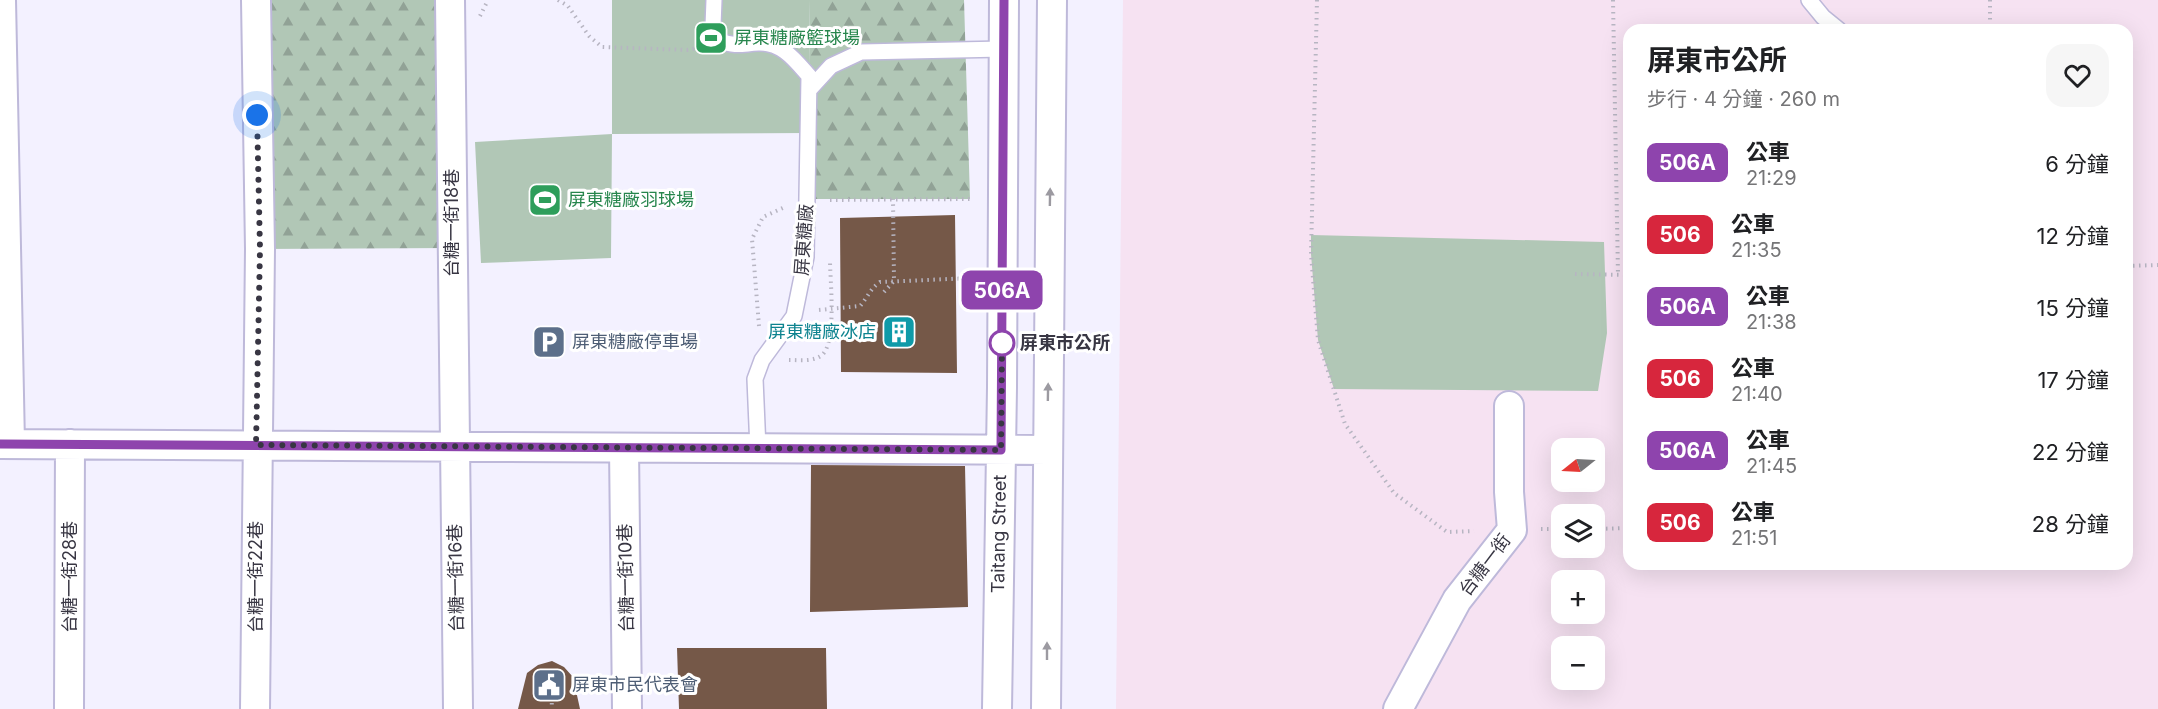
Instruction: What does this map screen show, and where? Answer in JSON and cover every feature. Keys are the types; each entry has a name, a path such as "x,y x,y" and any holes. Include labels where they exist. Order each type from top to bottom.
{"street":[{"path":"1,0 5,444 1048,450"},
{"name":"台糖一街22巷","path":"255,709 256,445 260,249 256,0"},
{"name":"台糖一街18巷","path":"450,0 454,446"},
{"name":"Taitang Street","path":"997,709 1004,0"},
{"path":"1046,709 1052,0"},
{"name":"台糖一街","path":"1398,709 1457,600 1512,530 1509,492 1509,405"},
{"name":"台糖一街28巷","path":"69,709 70,444"},
{"name":"台糖一街16巷","path":"454,446 458,709"},
{"name":"台糖一街10巷","path":"624,448 627,709"}],"lane":[{"path":"714,0 712,26 720,42"},
{"path":"1809,0 1832,24"},
{"name":"屏東糖廠","path":"720,42 734,46 762,43 788,51 809,76 806,257 794,316 762,360 755,379 758,449"},
{"path":"809,90 831,66 861,52 1003,49"}],"path":[{"path":"558,0 568,6 589,36 602,47 687,50 720,42"},
{"path":"1317,0 1311,254 1318,340 1345,424 1394,493 1447,532 1551,529"},
{"path":"1613,0 1618,275"},
{"path":"1990,0 1990,24"},
{"path":"884,292 894,281 893,199"},
{"path":"2133,266 2158,266"},
{"path":"1575,274 1623,275"},
{"path":"831,334 818,335 812,330 812,318 818,310 860,306 872,288 880,282 972,278"},
{"path":"1605,529 1623,528"},
{"path":"551,685 552,709"}],"shaded area":[{"path":"1123,0 2158,0 2158,709 1116,709"}],"green space":[{"path":"256,0 450,0 452,248 260,249"},
{"name":"屏東糖廠籃球場","path":"612,0 810,0 808,133 612,134"},
{"path":"810,0 964,0 970,199 807,199"},
{"name":"屏東糖廠羽球場","path":"612,134 611,258 481,263 475,142"},
{"path":"1311,235 1604,242 1607,333 1598,391 1334,389 1318,340"}],"building":[{"name":"屏東糖廠冰店","path":"955,215 957,373 841,372 840,218"},
{"path":"811,465 965,466 968,607 810,612"},
{"path":"677,648 826,648 827,709 679,709"},
{"name":"屏東市民代表會","path":"552,661 564,667 573,677 580,709 518,709 527,673 538,665"}],"bus line":[{"name":"506A","path":"0,444 1001,450 1004,0"}],"place":[{"name":"屏東糖廠籃球場","path":"711,38"},
{"name":"屏東糖廠羽球場","path":"545,200"},
{"name":"屏東糖廠冰店","path":"899,332"},
{"name":"屏東糖廠停車場","path":"549,342"},
{"name":"屏東市公所","path":"1002,343"},
{"name":"屏東市民代表會","path":"549,685"}],"route":[{"path":"257,115 260,249 256,445 1001,450 1002,343"}]}
